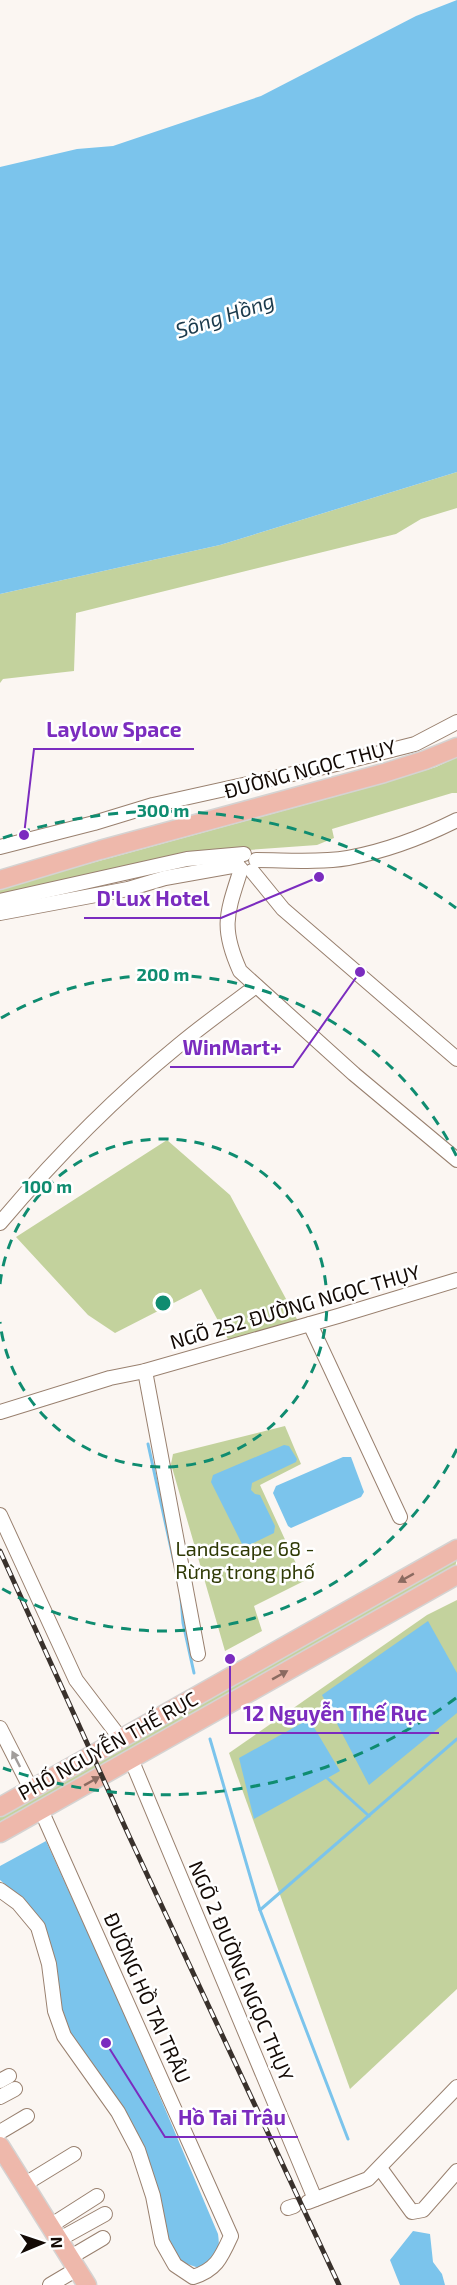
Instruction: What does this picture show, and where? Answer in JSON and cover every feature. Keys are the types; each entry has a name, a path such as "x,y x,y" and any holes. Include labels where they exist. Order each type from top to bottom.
{"main road":[{"name":"ĐƯỜNG NGỌC THỤY","path":"0,880 100,850 394,770 457,747"},
{"name":"PHỐ NGUYỄN THẾ RỤC","path":"0,1807 457,1549"},
{"name":"PHỐ NGUYỄN THẾ RỤC","path":"0,1833 457,1575"},
{"path":"2,2155 25,2184 87,2285"}],"street":[{"name":"ĐƯỜNG NGỌC THỤY","path":"0,847 153,805 415,744 457,722"},
{"path":"0,913 120,891 165,878 246,864 348,858 417,839 457,820"},
{"path":"0,901 187,859 246,864 283,909 457,1059"},
{"path":"246,864 228,908 227,933 232,954 240,971 354,1074 457,1160"},
{"path":"0,1223 54,1162 124,1094 177,1046 256,986"},
{"name":"NGÕ 252 ĐƯỜNG NGỌC THỤY","path":"0,1412 110,1378 145,1371 457,1280"},
{"path":"310,1324 400,1517"},
{"path":"145,1371 198,1654"},
{"path":"0,1515 76,1680 121,1738"},
{"path":"0,1728 31,1789"},
{"name":"NGÕ 2 ĐƯỜNG NGỌC THỤY","path":"131,1759 311,2200 360,2183 380,2168"},
{"name":"ĐƯỜNG HỒ TAI TRÂU","path":"0,1890 18,1903 38,1927 49,1964 56,2011 64,2037 118,2112 138,2150 153,2196 162,2242 175,2265 193,2277 205,2273 220,2260 231,2236 41,1810"},
{"path":"457,2087 380,2168 412,2212 423,2210 457,2171"},
{"path":"0,2097 15,2089"},
{"path":"0,2132 27,2116"},
{"path":"25,2184 74,2154"},
{"path":"54,2233 97,2196"},
{"path":"54,2233 105,2214"},
{"path":"50,2285 103,2238"}],"green space":[{"path":"457,472 457,508 421,519 396,534 76,613 74,671 3,679 0,683 0,594 220,545"},
{"path":"457,757 457,793 332,829 334,838 317,845 221,852 0,896 0,888 370,787 436,767"},
{"path":"167,1140 230,1195 299,1323 230,1343 201,1289 115,1333 88,1315 16,1237"},
{"name":"Landscape 68 - Rừng trong phố","path":"285,1426 301,1464 260,1485 304,1581 254,1606 262,1631 225,1651 171,1464 173,1454"},
{"path":"457,1559 455,1567 0,1823 0,1816"},
{"path":"457,1600 457,1989 350,2089 229,1753 427,1615"}],"water":[{"name":"Sông Hồng","path":"457,0 457,472 220,545 0,594 0,167 77,149 113,146 261,96 416,16"},
{"path":"284,1445 289,1446 297,1459 296,1462 252,1483 251,1490 260,1495 275,1526 274,1533 247,1546 242,1544 211,1482 213,1475"},
{"path":"343,1457 351,1457 364,1492 361,1497 291,1528 288,1526 273,1493 276,1486"},
{"path":"428,1621 457,1673 457,1713 369,1785 322,1695"},
{"path":"309,1719 340,1771 254,1819 239,1758"},
{"path":"46,1841 127,2019 218,2234 218,2251 210,2261 199,2268 178,2261 169,2245 151,2176 66,2030 38,1917 28,1904 0,1880 0,1866"},
{"path":"413,2231 430,2234 433,2262 442,2274 445,2285 400,2285 390,2260"}],"waterway":[{"path":"148,1444 174,1562"},
{"path":"181,1598 183,1623 194,1673"},
{"path":"210,1739 260,1910 348,2139"},
{"path":"260,1910 457,1739"},
{"path":"327,1778 369,1816"}],"railway":[{"path":"0,1551 130,1838 339,2285"}],"place":[{"name":"Laylow Space","path":"24,835"},
{"name":"D'Lux Hotel","path":"319,877"},
{"name":"WinMart+","path":"360,972"},
{"name":"12 Nguyễn Thế Rục","path":"230,1659"},
{"name":"Hồ Tai Trâu","path":"106,2043"}]}
